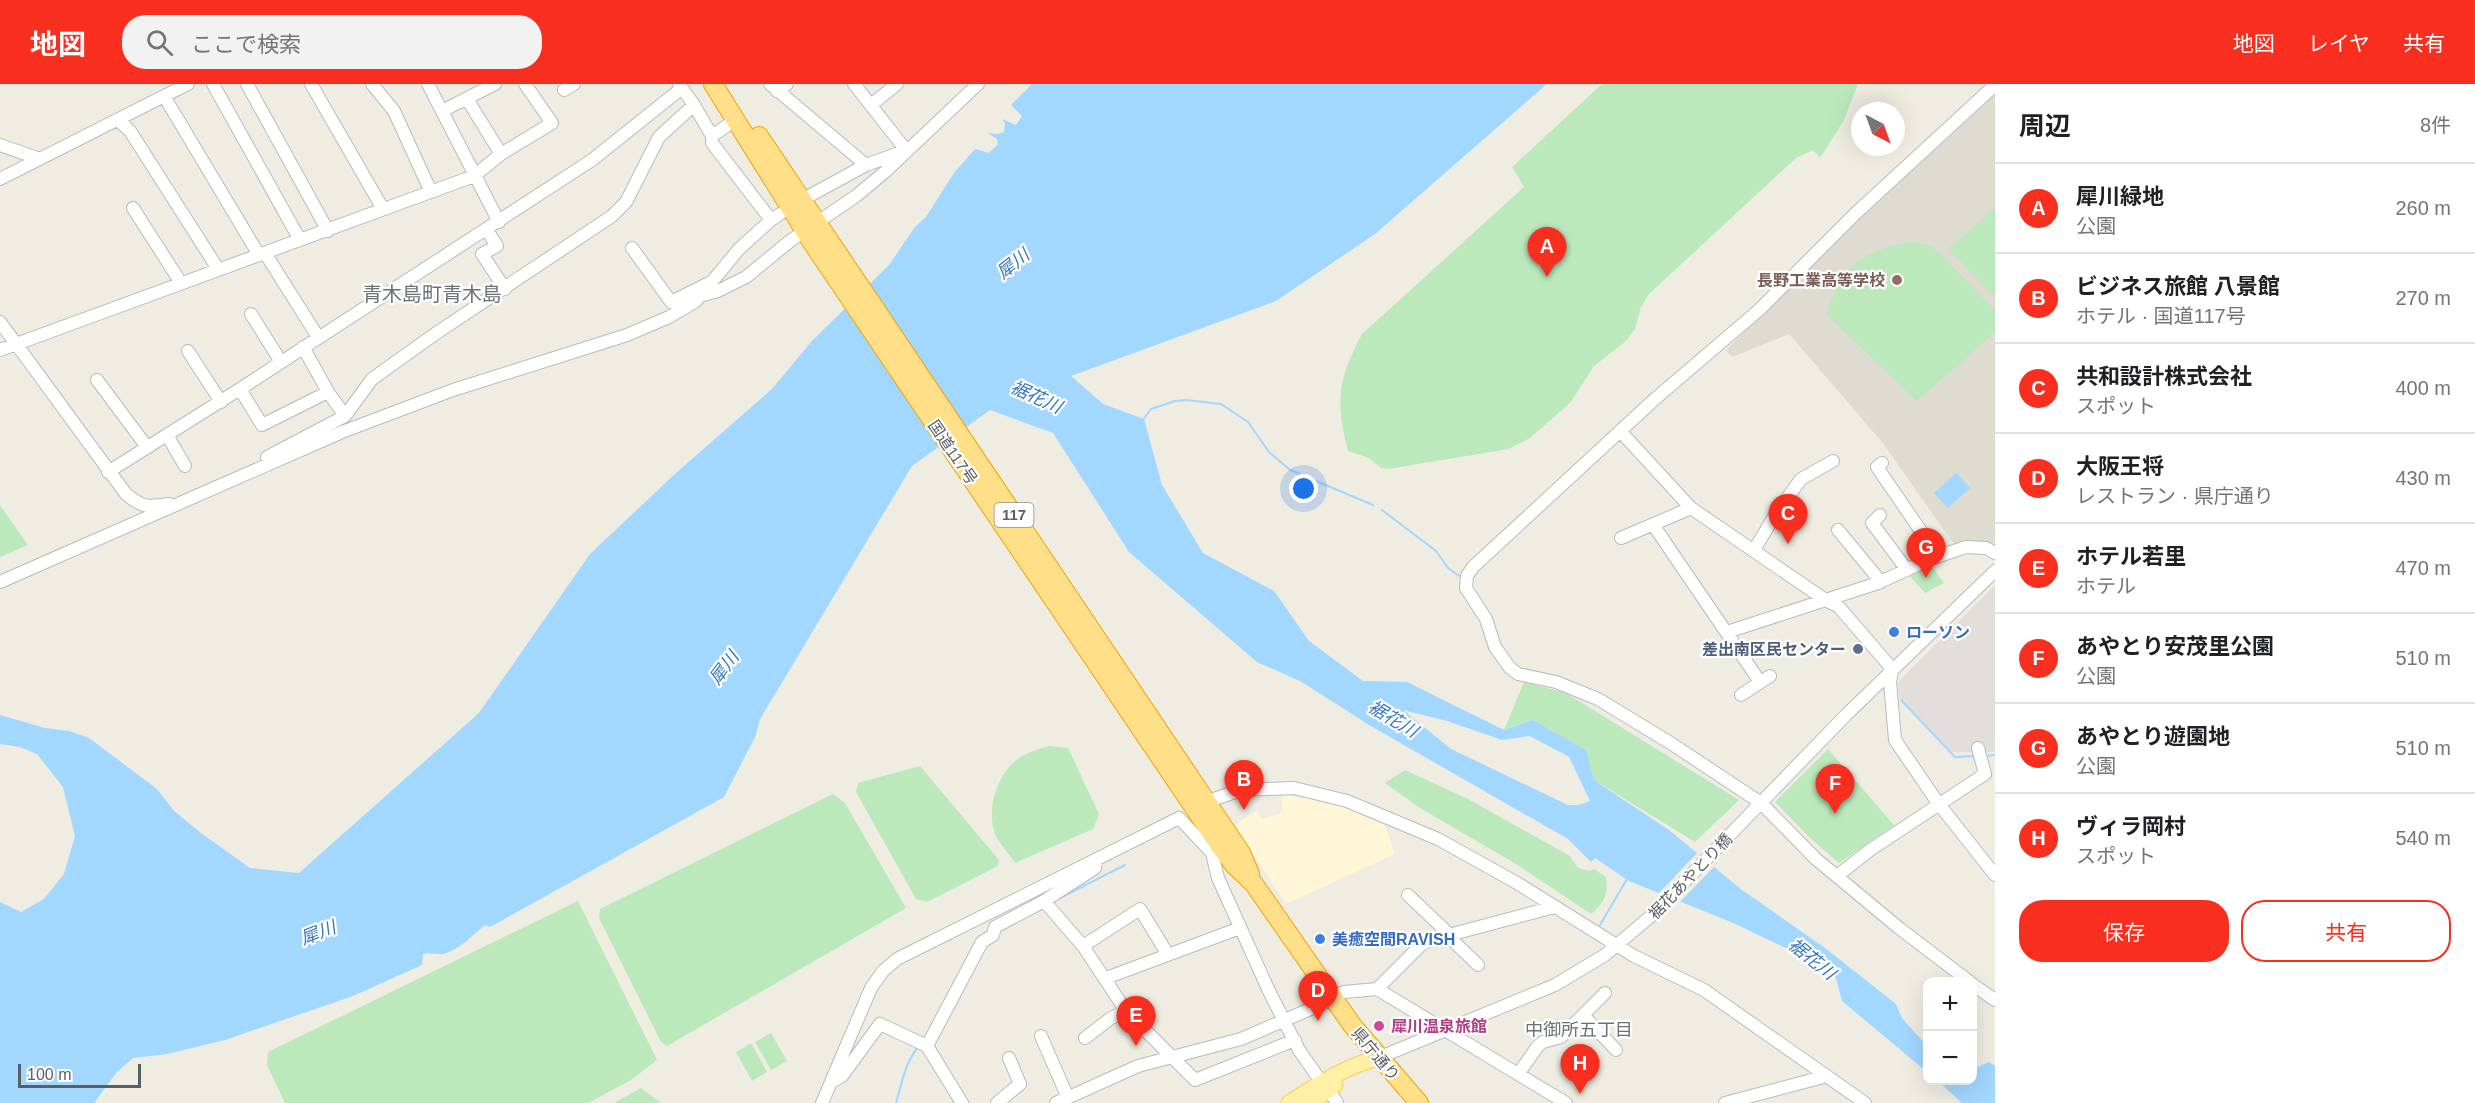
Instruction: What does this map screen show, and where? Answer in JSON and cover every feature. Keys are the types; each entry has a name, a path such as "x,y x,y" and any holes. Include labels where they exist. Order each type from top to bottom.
{"highway":[{"name":"国道117号","path":"713,84 735,120 815,233 1202,799 1221,846"},
{"name":"国道117号","path":"725,84 815,233"},
{"name":"県庁通り","path":"1221,846 1234,865 1254,884 1332,998 1378,1058 1419,1103"}],"main road":[{"path":"1310,1103 1378,1058"},
{"path":"1289,1103 1329,1092"}],"street":[{"path":"0,179 188,84"},
{"path":"213,84 300,240"},
{"path":"247,84 328,231"},
{"path":"311,84 383,209"},
{"path":"372,84 394,111 431,192"},
{"path":"428,84 499,222"},
{"path":"442,111 495,84"},
{"path":"0,350 474,176 501,154 552,123 525,84"},
{"path":"854,84 906,150"},
{"path":"871,105 897,84"},
{"path":"702,295 746,277 815,233 932,129 978,84"},
{"path":"1964,977 1899,928 1816,859 1758,806 1672,744 1598,699 1557,682 1518,674 1510,668 1496,647 1486,619 1466,588 1467,576 1473,567 1656,398 1759,310 1856,213 1995,85"},
{"path":"0,582 342,432 453,390 627,335 685,309 702,295 740,249 775,217 712,143 712,136 680,86 592,160 221,402 108,472"},
{"path":"778,86 866,165"},
{"path":"164,96 262,254 318,337"},
{"path":"467,99 501,154"},
{"path":"243,477 243,470 345,416 372,379 435,334 612,216 626,202 659,138 694,105"},
{"path":"118,120 130,131 218,269"},
{"path":"712,136 735,120"},
{"path":"0,145 40,159"},
{"path":"808,196 866,165 906,150"},
{"path":"133,208 180,283"},
{"path":"487,230 497,246 482,254 505,289"},
{"path":"632,248 671,302 715,280"},
{"path":"251,315 281,362"},
{"path":"0,322 126,494 140,506 150,507 188,501"},
{"path":"303,347 328,392 345,416"},
{"path":"188,351 221,402"},
{"path":"97,380 147,447"},
{"path":"240,389 262,425 328,392"},
{"path":"1621,432 1691,508 1839,607 1888,664 1892,672 1890,682 1895,740 1938,803 1991,864 1995,875"},
{"path":"167,435 185,466"},
{"path":"1754,550 1775,514 1801,479 1833,461"},
{"path":"1877,467 1938,556"},
{"path":"1621,538 1691,508"},
{"path":"1880,515 1872,523 1907,570"},
{"path":"1654,525 1727,633 1765,679 1741,695"},
{"path":"1838,530 1855,552 1862,556 1881,582"},
{"path":"1727,633 1881,582 1938,556 1966,547 1986,548 1995,554"},
{"name":"裾花あやとり橋","path":"1378,1058 1555,985 1620,943 1665,902 1846,715 1995,572"},
{"path":"1837,876 1938,803 1984,774 1979,753"},
{"path":"1202,799 1241,790 1294,788 1347,801 1438,838 1554,907 1704,990 1865,1103"},
{"path":"822,1103 871,988 883,971 897,958 1179,818 1221,846 1214,867 1240,928 1295,1040 1329,1092"},
{"path":"922,1044 982,942 994,931 1095,868 1096,859"},
{"path":"1408,895 1478,965"},
{"path":"1044,901 1083,946 1126,1011 1195,1080 1295,1040"},
{"path":"1377,989 1421,945 1448,935 1554,907"},
{"path":"1083,946 1140,909 1167,953"},
{"path":"1106,978 1167,953 1240,928"},
{"path":"1977,986 1995,1000"},
{"path":"1041,1036 1062,1101 1138,1066 1170,1056 1225,1044 1344,992 1377,989 1566,1103"},
{"path":"1518,1074 1538,1046 1561,1037 1605,993"},
{"path":"1085,1038 1111,1018 1126,1011"},
{"path":"1584,1016 1616,1050"},
{"path":"832,1082 842,1076 880,1024 922,1044 962,1103"},
{"path":"997,1103 1020,1084 1009,1059"},
{"path":"1725,1103 1827,1076"}],"shaded area":[{"name":"長野工業高等学校","path":"1995,94 1995,546 1956,547 1882,442 1789,334 1732,357 1726,350 1853,225"},
{"path":"1995,585 1995,752 1951,752 1899,697 1898,682"},
{"path":"1283,794 1337,804 1385,825 1395,854 1286,904 1235,825 1257,810 1262,819 1281,813"}],"green space":[{"path":"1602,84 1858,84 1844,120 1820,158 1813,150 1796,158 1649,294 1641,307 1635,329 1626,341 1594,366 1570,403 1530,438 1509,449 1388,469 1381,468 1369,458 1348,451 1340,404 1344,378 1354,350 1362,334 1524,187 1512,167"},
{"path":"1995,208 1995,297 1948,249"},
{"path":"1917,242 1929,245 1939,252 1995,310 1995,332 1917,401 1827,315 1840,283 1858,262 1884,248"},
{"path":"0,505 28,545 0,557"},
{"path":"1930,564 1944,583 1925,593 1907,573"},
{"path":"1524,682 1566,693 1739,800 1695,842 1594,780 1585,750 1533,720 1504,730"},
{"path":"1049,746 1068,748 1099,814 1093,829 1015,863 994,831 993,801 1000,781 1015,761"},
{"path":"1828,749 1894,825 1839,863 1809,837 1775,802"},
{"path":"920,766 999,860 998,866 927,902 916,899 856,792 858,783"},
{"path":"1405,770 1468,799 1570,856 1578,868 1590,871 1594,869 1606,877 1607,888 1602,902 1591,914 1516,864 1420,808 1385,783"},
{"path":"833,794 845,803 906,908 667,1046 661,1042 599,918 600,909"},
{"path":"578,901 657,1060 631,1080 588,1103 285,1103 267,1065 268,1052"},
{"path":"771,1033 787,1061 771,1070 755,1042"},
{"path":"751,1043 767,1072 752,1081 736,1052"},
{"path":"641,1088 661,1103 614,1103"}],"water":[{"path":"1032,84 1547,84 1375,234 1276,301 1071,376 1103,404 1144,419 1162,485 1203,553 1274,591 1309,641 1363,681 1407,682 1504,730 1533,720 1586,750 1594,780 1669,830 1742,890 1825,948 1896,1004 1902,1018 1923,1042 1923,1069 1842,1001 1836,978 1814,961 1806,961 1790,950 1731,922 1629,881 1595,858 1591,862 1568,839 1369,725 1302,682 1257,662 1129,552 1053,433 990,410 912,466 760,719 755,737 724,797 490,927 485,925 455,949 443,954 423,954 422,965 353,996 225,1040 167,1054 133,1058 117,1072 94,1103 0,1103 0,902 21,912 44,899 64,874 75,836 63,787 37,754 20,747 0,744 0,715 89,738 157,789 174,811 201,833 250,868 299,873 479,713 590,554 676,473 772,389 812,341 889,265 915,227 926,217 954,173 975,149 989,153 998,144 997,139 988,133 1004,132 1005,123 1002,119 1016,125 1022,116 1011,105","holes":["1403,710 1447,721 1502,740 1530,736 1569,757 1590,801 1579,805 1568,805 1451,749"]},
{"path":"1956,473 1970,488 1948,508 1934,493"},
{"path":"1989,1062 1995,1066 1995,1103 1962,1103 1942,1085 1977,1085 1977,1067"}],"pier":[{"path":"1699,851 1716,865 1679,903 1657,895"}],"waterway":[{"path":"1142,421 1151,409 1175,401 1221,404 1248,422 1269,452 1290,470 1373,505"},
{"path":"1382,510 1436,551 1448,568 1459,576"},
{"path":"1901,700 1955,757 1974,756"},
{"path":"1986,756 1995,755"},
{"path":"1058,899 1125,865"},
{"path":"1600,925 1627,879"},
{"path":"896,1103 907,1066 919,1046"}],"place":[{"name":"犀川緑地","path":"1547,277"},
{"name":"長野工業高等学校","path":"1897,280"},
{"name":"共和設計株式会社","path":"1788,544"},
{"name":"あやとり遊園地","path":"1926,578"},
{"name":"ローソン","path":"1894,632"},
{"name":"差出南区民センター","path":"1858,649"},
{"name":"ビジネス旅館 八景館","path":"1244,810"},
{"name":"あやとり安茂里公園","path":"1835,814"},
{"name":"美癒空間RAVISH","path":"1320,939"},
{"name":"大阪王将","path":"1318,1021"},
{"name":"犀川温泉旅館","path":"1379,1026"},
{"name":"ホテル若里","path":"1136,1046"},
{"name":"ヴィラ岡村","path":"1580,1094"}],"district":[{"name":"青木島町青木島","path":"432,294"},
{"name":"中御所五丁目","path":"1579,1030"}],"water label":[{"name":"犀川","path":"1013,264"},
{"name":"裾花川","path":"1036,397"},
{"name":"犀川","path":"724,668"},
{"name":"裾花川","path":"1393,719"},
{"name":"犀川","path":"318,933"},
{"name":"裾花川","path":"1812,959"}]}
